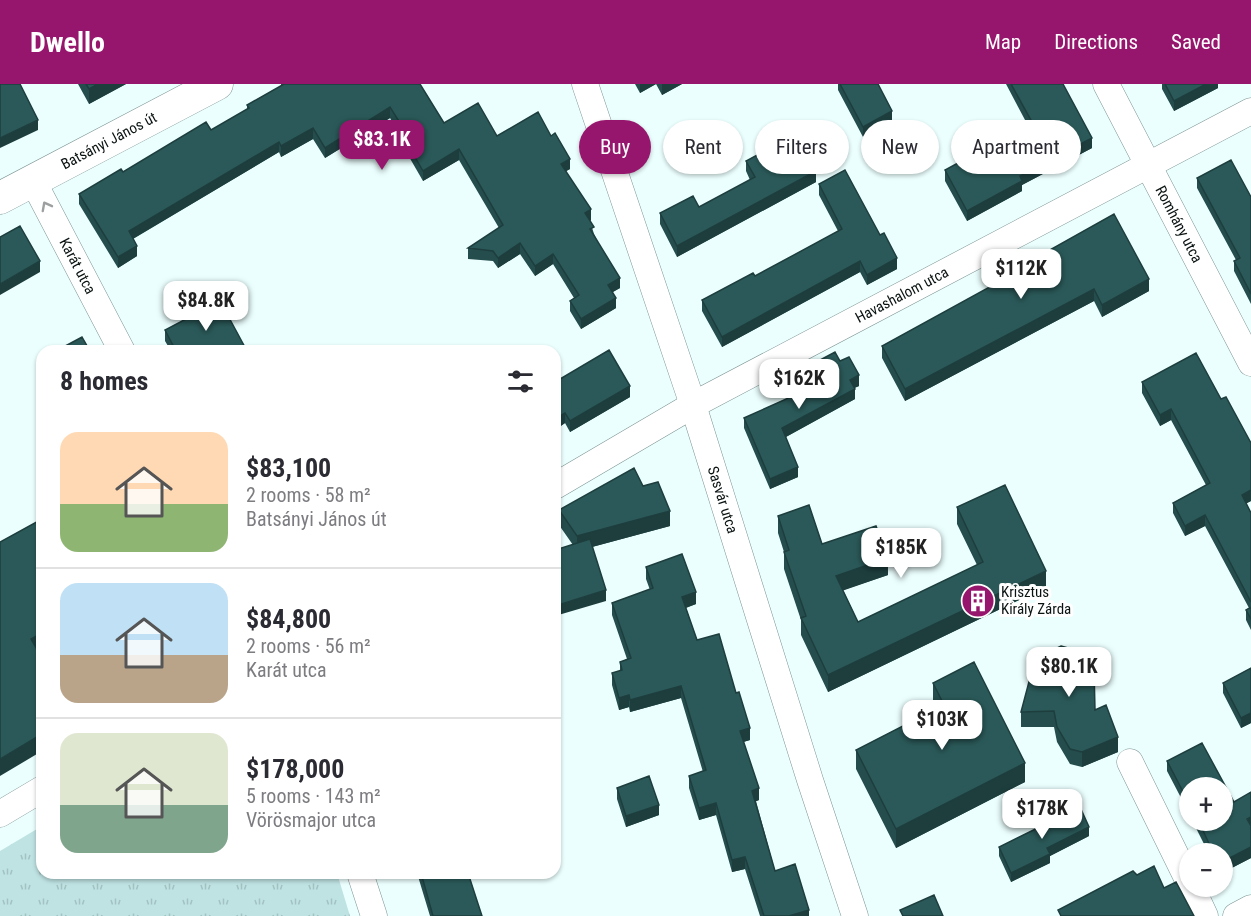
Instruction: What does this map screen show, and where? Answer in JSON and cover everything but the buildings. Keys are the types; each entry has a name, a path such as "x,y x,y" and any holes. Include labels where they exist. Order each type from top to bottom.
{"street":[{"name":"Batsányi János út","path":"0,198 217,84"},
{"name":"Sasvár utca","path":"585,84 693,405 855,916"},
{"name":"Romhány utca","path":"1106,84 1251,363"},
{"name":"Havashalom utca","path":"561,482 693,405 1251,111"},
{"name":"Karát utca","path":"33,181 119,345"},
{"path":"1130,762 1179,862"},
{"path":"0,814 36,793"},
{"path":"362,879 374,916"},
{"path":"1196,897 1205,916"},
{"path":"1236,916 1251,908"}],"green space":[{"path":"36,830 36,879 339,879 350,916 0,916 0,851"}],"place":[{"name":"Krisztus Király Zárda","path":"978,601"}]}
